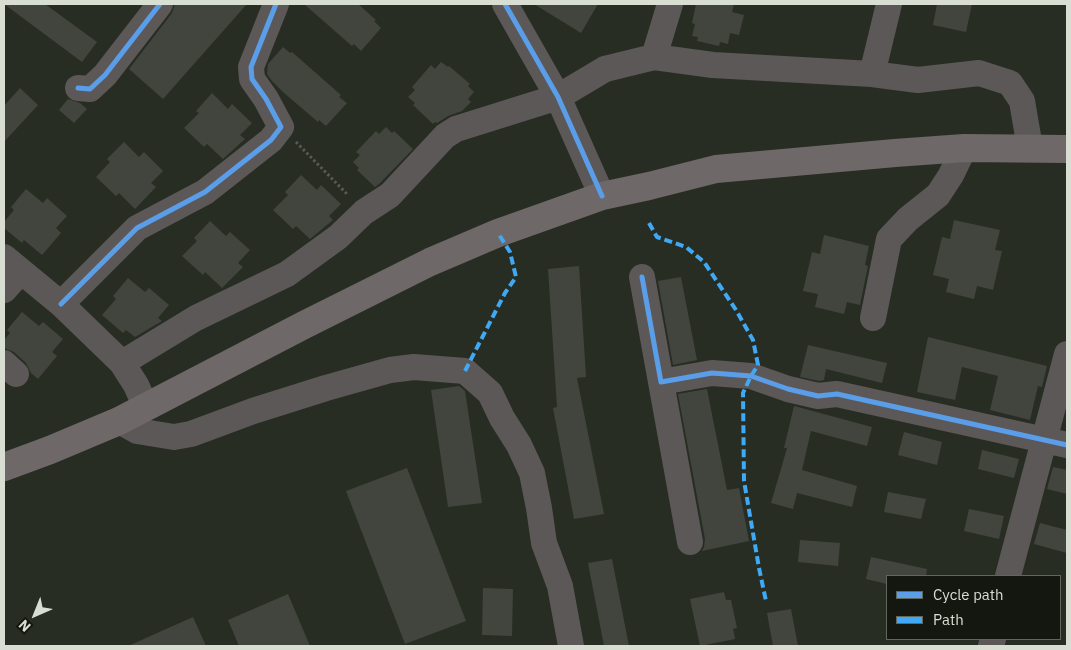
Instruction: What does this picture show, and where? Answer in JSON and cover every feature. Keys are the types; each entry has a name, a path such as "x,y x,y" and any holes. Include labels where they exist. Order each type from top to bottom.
{"main road":[{"path":"4,467 119,422 296,329 430,262 498,233 602,196 716,170 964,148 1067,149"}],"street":[{"path":"78,88 90,89 104,75 160,4"},
{"path":"61,304 136,228 205,192 271,140 281,127 266,99 252,79 251,67 276,4"},
{"path":"505,4 558,97 602,196"},
{"path":"654,57 670,4"},
{"path":"872,74 889,4"},
{"path":"122,363 196,318 287,274 338,237 364,212 390,195 445,136 456,128 558,97 605,70 654,57 713,65 872,74 918,80 979,73 1010,83 1022,101 1030,148"},
{"path":"873,318 889,238 908,219 938,195 951,175 964,148"},
{"path":"9,273 61,304 122,363 136,385 146,407"},
{"path":"642,277 690,542"},
{"path":"1008,575 1021,522 1056,442 1067,354"},
{"path":"119,422 137,431 174,437 191,434 254,411 390,370 414,367 465,371 490,393 502,418 519,445 532,473 544,543 560,586 571,646"},
{"path":"660,382 712,372 750,376 788,389 818,396 837,394 1056,442"}],"path":[{"path":"281,127 364,212"}],"building":[{"path":"4,4 45,4 97,42 82,62"},
{"path":"175,4 247,4 163,99 129,69 172,13"},
{"path":"304,4 358,4 376,20 374,21 381,28 361,51 354,44 352,46"},
{"path":"534,4 598,4 581,33"},
{"path":"696,4 734,4 732,12 744,15 739,35 730,33 728,44 720,42 719,46 697,41 698,37 692,36 695,24 692,23"},
{"path":"937,4 972,4 966,32 933,25"},
{"path":"283,47 290,53 292,52 341,95 339,97 347,103 326,126 319,120 318,122 283,92 267,74 268,64"},
{"path":"441,62 449,66 470,84 468,86 474,92 468,99 471,102 462,111 433,124 413,105 415,103 408,97 415,90 412,87 431,65 435,69"},
{"path":"20,88 38,105 4,142 4,106"},
{"path":"212,93 228,109 232,104 252,123 240,135 245,139 223,159 207,144 204,147 184,128 199,113 196,111"},
{"path":"68,99 80,103 87,109 74,123 59,110"},
{"path":"386,127 392,133 394,131 413,149 375,187 357,170 359,168 353,162 360,155 356,152 376,131 379,134"},
{"path":"124,142 139,157 144,152 163,171 151,183 156,187 135,209 119,193 116,196 96,177 110,162 107,159"},
{"path":"301,175 317,190 321,185 341,204 329,216 333,220 310,239 296,226 293,229 273,210 288,195 285,192"},
{"path":"26,189 43,203 47,198 67,216 56,228 61,233 42,255 24,240 22,243 4,228 4,222 14,210 11,207"},
{"path":"954,220 1000,230 995,250 1002,251 993,290 977,286 974,299 946,292 949,279 933,275 942,237 950,239"},
{"path":"210,221 226,236 230,232 250,250 238,263 243,267 222,288 205,272 203,275 182,256 197,241 194,238"},
{"path":"824,235 869,246 865,265 868,266 860,305 847,302 844,314 815,307 818,294 803,291 812,252 820,254"},
{"path":"579,266 586,377 577,378 604,514 574,519 553,408 557,407 548,269"},
{"path":"681,277 697,360 673,365 658,281"},
{"path":"128,278 145,292 149,288 169,305 158,318 162,321 135,337 126,330 123,333 102,315 116,299 113,296"},
{"path":"22,312 39,326 43,322 63,339 52,352 57,356 38,379 31,373 26,363 14,352 4,348 4,340 10,333 7,330"},
{"path":"928,337 1047,366 1042,387 1038,386 1030,420 990,410 998,376 962,367 955,400 917,392"},
{"path":"808,345 887,363 882,383 826,369 824,380 819,381 800,377"},
{"path":"459,386 465,391 482,503 448,507 431,390"},
{"path":"707,389 727,490 739,488 749,541 702,551 705,539 678,394"},
{"path":"794,406 872,427 867,446 811,431 802,470 857,486 852,507 797,493 793,509 771,503 787,448 784,448"},
{"path":"904,432 942,442 937,465 898,455"},
{"path":"982,450 1019,459 1014,478 978,469"},
{"path":"1053,467 1067,470 1067,494 1047,489"},
{"path":"407,468 466,621 405,644 346,491"},
{"path":"888,492 926,499 921,519 884,512"},
{"path":"969,509 1004,516 999,539 964,531"},
{"path":"1040,523 1067,530 1067,553 1034,544"},
{"path":"800,540 840,543 838,566 798,562"},
{"path":"871,557 927,569 926,575 886,575 886,584 866,579"},
{"path":"612,559 629,646 604,646 588,563"},
{"path":"483,588 513,589 512,636 482,635"},
{"path":"724,592 726,600 731,600 737,628 733,629 735,639 700,646 690,599"},
{"path":"288,594 310,646 239,646 228,620"},
{"path":"791,609 798,646 773,646 767,613"},
{"path":"193,617 206,646 128,646"}],"marked path":[{"path":"649,223 657,237 686,247 704,262 736,310 753,340 758,365 743,393 744,481 766,601"},
{"path":"465,371 505,293 516,277 510,252 498,233"}],"cycle path":[{"path":"78,88 90,89 105,75 160,4"},
{"path":"61,304 137,228 205,192 271,140 281,127 266,99 252,79 251,67 276,4"},
{"path":"505,4 558,97 602,196"},
{"path":"642,277 661,382 712,373 751,376 788,389 818,396 837,394 1067,445"}]}
